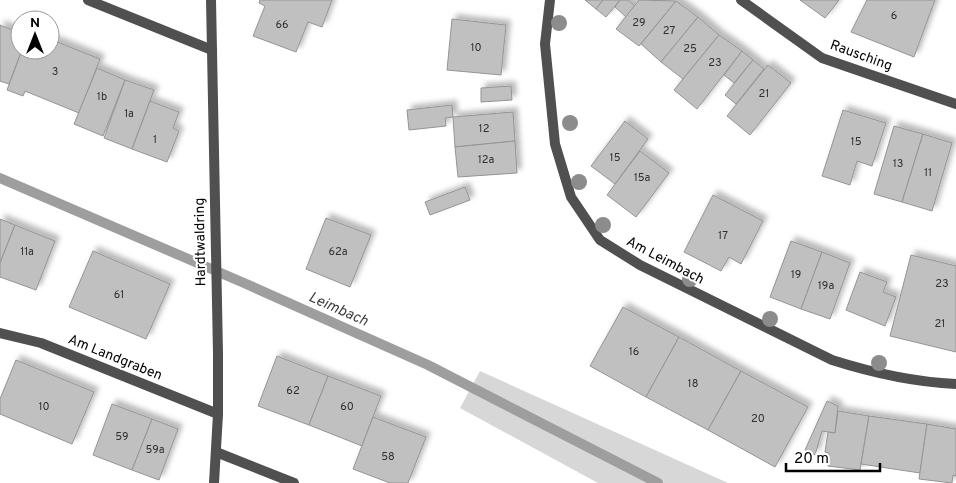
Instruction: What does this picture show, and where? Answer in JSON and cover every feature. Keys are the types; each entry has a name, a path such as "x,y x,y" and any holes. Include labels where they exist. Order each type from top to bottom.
{"street":[{"path":"88,0 212,50"},
{"name":"Hardtwaldring","path":"211,0 218,414 214,483"},
{"name":"Am Leimbach","path":"550,0 546,44 555,144 571,197 600,240 640,265 832,360 869,372 920,383 956,384"},
{"name":"Rausching","path":"741,0 822,58 956,104"},
{"name":"Am Landgraben","path":"0,333 40,343 218,414"},
{"path":"216,452 294,483"}],"shaded area":[{"path":"480,371 728,483 598,483 460,408"}],"building":[{"path":"260,0 332,0 322,27 308,22 296,52 253,36 265,6 259,3"},
{"path":"585,0 603,0 596,9"},
{"path":"603,0 620,0 606,17 596,9"},
{"path":"620,0 628,0 635,6 626,17 615,7"},
{"path":"639,0 676,1 639,46 616,29"},
{"path":"800,0 839,0 825,18"},
{"path":"867,0 935,0 914,57 851,32"},
{"path":"676,1 698,17 661,62 641,44"},
{"path":"698,17 719,35 683,79 661,62"},
{"path":"452,19 506,25 501,75 447,70"},
{"path":"0,25 10,29 10,60 18,60 9,84 0,81"},
{"path":"719,35 742,51 697,109 674,90"},
{"path":"60,43 100,59 79,113 25,91 23,96 7,90 18,60 60,60"},
{"path":"742,51 753,60 734,83 724,75"},
{"path":"753,60 764,69 736,104 725,95"},
{"path":"768,65 791,83 750,135 727,116"},
{"path":"97,68 125,80 103,136 74,124"},
{"path":"125,80 154,90 132,149 104,138"},
{"path":"511,86 512,100 481,102 481,88"},
{"path":"150,101 179,112 173,128 179,131 167,162 132,149"},
{"path":"452,105 453,117 445,118 446,126 409,130 407,110"},
{"path":"843,110 886,123 872,166 857,161 850,185 822,176"},
{"path":"513,112 515,141 455,147 453,117"},
{"path":"625,121 648,139 615,184 591,166"},
{"path":"894,126 923,134 902,202 874,194"},
{"path":"923,134 952,143 932,211 902,202"},
{"path":"515,141 517,173 458,177 455,147"},
{"path":"640,151 669,173 636,217 607,195"},
{"path":"465,187 470,200 430,215 425,202"},
{"path":"713,195 763,221 741,264 729,257 721,271 684,252"},
{"path":"326,218 371,235 350,287 306,269"},
{"path":"0,219 15,225 0,263"},
{"path":"15,225 55,241 36,290 0,277 0,263"},
{"path":"791,241 822,252 801,309 770,297"},
{"path":"93,251 170,284 146,339 69,307"},
{"path":"822,252 850,263 830,319 801,309"},
{"path":"911,255 956,266 956,352 890,336"},
{"path":"860,272 887,282 883,292 896,297 885,326 846,310"},
{"path":"623,307 679,337 646,397 590,366"},
{"path":"679,337 741,371 708,430 646,397"},
{"path":"277,356 328,376 309,425 258,406"},
{"path":"16,360 94,392 72,444 0,414 0,399"},
{"path":"741,371 808,407 775,467 708,430"},
{"path":"328,376 381,396 362,446 309,425"},
{"path":"827,401 838,406 835,433 822,431 815,455 805,450"},
{"path":"112,404 152,419 132,470 93,455"},
{"path":"838,411 869,416 860,470 828,466 829,453 825,452 828,432 835,433"},
{"path":"869,416 927,424 920,473 861,464"},
{"path":"373,417 426,437 408,483 390,483 353,469"},
{"path":"152,419 178,429 159,480 132,470"},
{"path":"927,424 956,429 956,476 953,475 952,483 919,479"}],"waterway":[{"name":"Leimbach","path":"0,178 428,365 658,483"}]}
